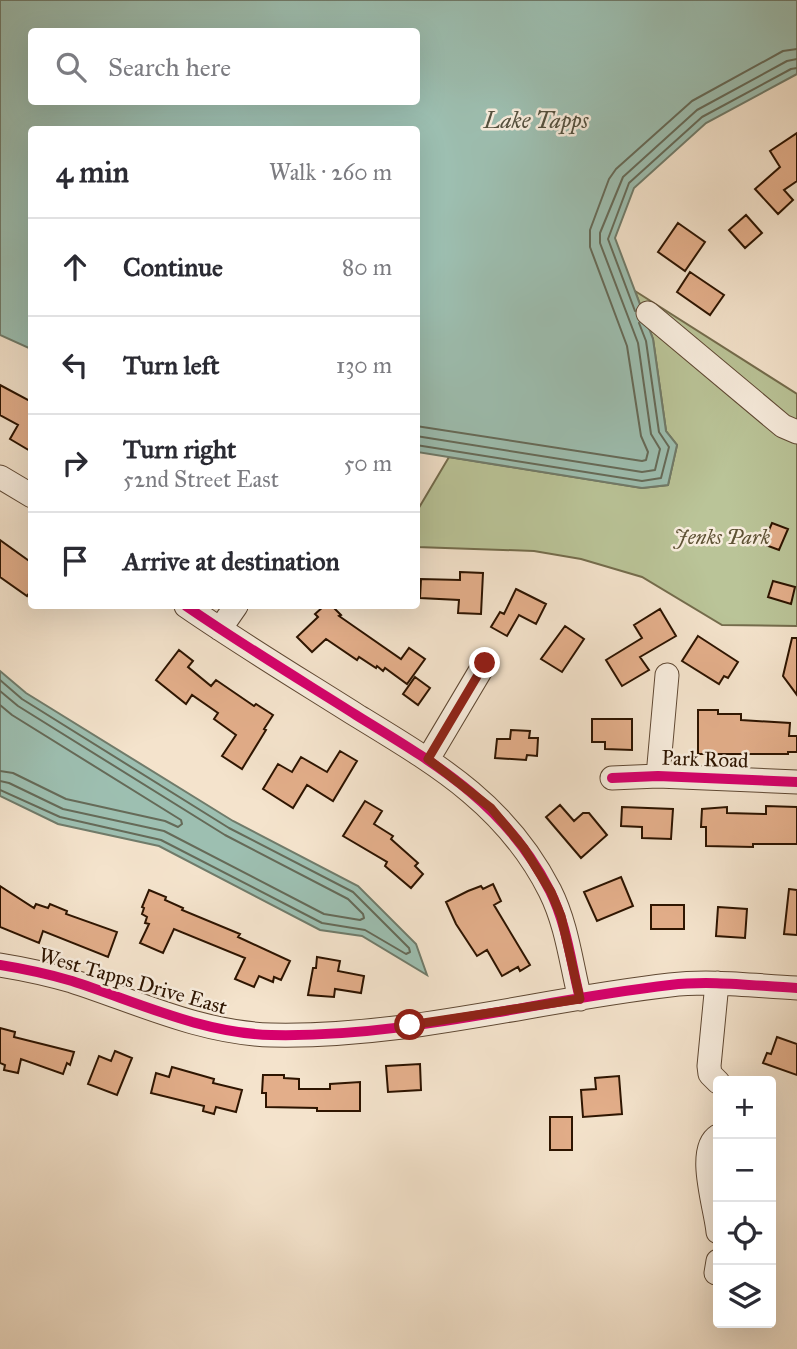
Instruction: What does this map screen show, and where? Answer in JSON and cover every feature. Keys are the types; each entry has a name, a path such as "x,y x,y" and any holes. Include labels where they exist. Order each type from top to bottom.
{"street":[{"path":"648,313 783,426 797,432"},
{"path":"0,477 28,494"},
{"path":"190,609 428,759 491,808 524,848 551,892 561,916 580,999"},
{"path":"220,629 234,609"},
{"path":"428,759 485,663"},
{"path":"659,776 667,675"},
{"name":"Park Road","path":"612,778 659,776 797,782"},
{"name":"West Tapps Drive East","path":"0,965 44,973 206,1026 270,1035 312,1035 398,1027 670,985 716,983 797,988"},
{"path":"713,1076 709,1066 716,983"},
{"path":"714,1139 708,1150 709,1179 714,1202"}],"green space":[{"name":"Jenks Park","path":"635,291 797,394 797,626 722,625 642,577 581,559 534,551 420,547 420,506 449,457 642,488 668,485 677,445 666,431 653,339"}],"water":[{"name":"Lake Tapps","path":"0,0 797,0 797,74 706,123 634,188 615,238 653,339 666,431 677,445 668,485 642,488 420,452 420,126 28,126 28,348 0,335"},
{"path":"0,671 26,693 233,821 358,886 416,944 427,975 362,936 320,930 159,846 58,824 0,796"}],"building":[{"path":"797,133 797,181 784,190 793,200 778,214 755,189 780,167 770,151"},
{"path":"746,215 762,233 745,248 729,230"},
{"path":"678,223 705,242 685,271 658,252"},
{"path":"690,272 724,295 710,315 677,292"},
{"path":"0,385 28,400 28,450 10,439 18,425 0,415"},
{"path":"772,523 788,529 779,550 763,544"},
{"path":"0,540 28,560 28,595 0,577"},
{"path":"460,572 483,573 481,614 458,613 459,600 420,598 421,579 460,580"},
{"path":"773,581 795,587 791,604 768,597"},
{"path":"516,589 546,604 536,624 519,615 507,636 491,627 500,612 504,614"},
{"path":"321,609 335,609 341,615 339,616 401,659 409,648 425,659 407,684 385,668 383,671 359,657 357,660 326,639 312,652 297,637 318,617 315,614"},
{"path":"660,609 676,636 640,657 649,670 622,686 606,660 642,638 634,625"},
{"path":"565,626 584,639 562,672 541,659"},
{"path":"698,636 738,662 728,678 724,676 719,684 682,661"},
{"path":"792,638 797,638 797,695 783,676"},
{"path":"179,650 193,661 188,667 211,686 216,680 254,706 256,704 273,715 242,769 222,756 236,735 214,719 218,713 192,695 186,704 156,680"},
{"path":"415,677 430,688 418,705 403,694"},
{"path":"698,710 718,710 718,714 741,714 741,720 790,723 789,736 797,736 797,752 698,754"},
{"path":"592,719 632,719 632,750 605,749 605,742 592,742"},
{"path":"511,730 530,731 529,738 538,738 537,756 527,755 526,760 495,758 497,739 510,739"},
{"path":"340,751 357,761 333,801 307,785 293,808 263,789 278,764 292,772 301,757 327,772"},
{"path":"365,801 382,811 374,824 393,836 391,839 418,863 415,866 423,874 411,888 385,866 387,862 343,836"},
{"path":"560,805 574,821 583,813 589,813 607,835 581,858 546,817"},
{"path":"766,806 797,807 797,844 706,846 706,827 701,827 702,809 727,807 727,813 766,814"},
{"path":"622,807 673,809 671,839 642,838 642,827 621,826"},
{"path":"621,877 633,906 597,921 584,892"},
{"path":"493,884 501,901 494,905 530,965 520,971 518,967 502,976 487,950 477,956 456,924 446,902 481,886 483,889"},
{"path":"0,886 34,908 36,904 48,908 50,904 67,911 66,914 117,932 108,957 43,931 39,943 0,927"},
{"path":"789,889 797,890 797,935 784,934"},
{"path":"149,890 166,897 165,900 183,908 182,910 240,934 238,937 290,961 281,980 274,977 273,982 259,976 254,987 235,979 245,958 174,929 163,953 140,943 149,924 145,923 147,917 142,914 142,907"},
{"path":"651,905 684,905 684,929 651,929"},
{"path":"718,907 747,909 745,938 716,936"},
{"path":"317,957 340,961 338,971 364,976 361,993 335,989 334,997 308,995"},
{"path":"0,1028 15,1032 14,1037 74,1052 70,1065 67,1063 63,1074 21,1059 18,1073 4,1070 5,1065 0,1063"},
{"path":"777,1037 797,1044 797,1075 763,1063 767,1053 771,1054"},
{"path":"115,1051 132,1058 117,1095 88,1084 99,1056 111,1061"},
{"path":"420,1064 421,1090 388,1092 386,1066"},
{"path":"172,1067 214,1079 213,1083 242,1090 236,1112 216,1107 214,1114 203,1111 204,1106 151,1093 156,1073 169,1077"},
{"path":"263,1075 284,1075 284,1078 299,1079 299,1089 330,1089 330,1084 360,1082 360,1111 266,1107 266,1093 262,1093"},
{"path":"619,1076 622,1114 583,1117 581,1090 596,1089 595,1078"},
{"path":"550,1117 572,1117 572,1150 550,1150"}],"cycle path":[{"path":"190,609 441,769 490,810 532,860 550,891 565,931 580,999"},
{"path":"612,778 658,776 797,782"},
{"path":"0,965 72,981 194,1023 271,1035 372,1031 670,985 718,983 797,988"}],"route":[{"path":"410,1025 580,999 561,916 537,868 491,808 428,759 485,663"}]}
